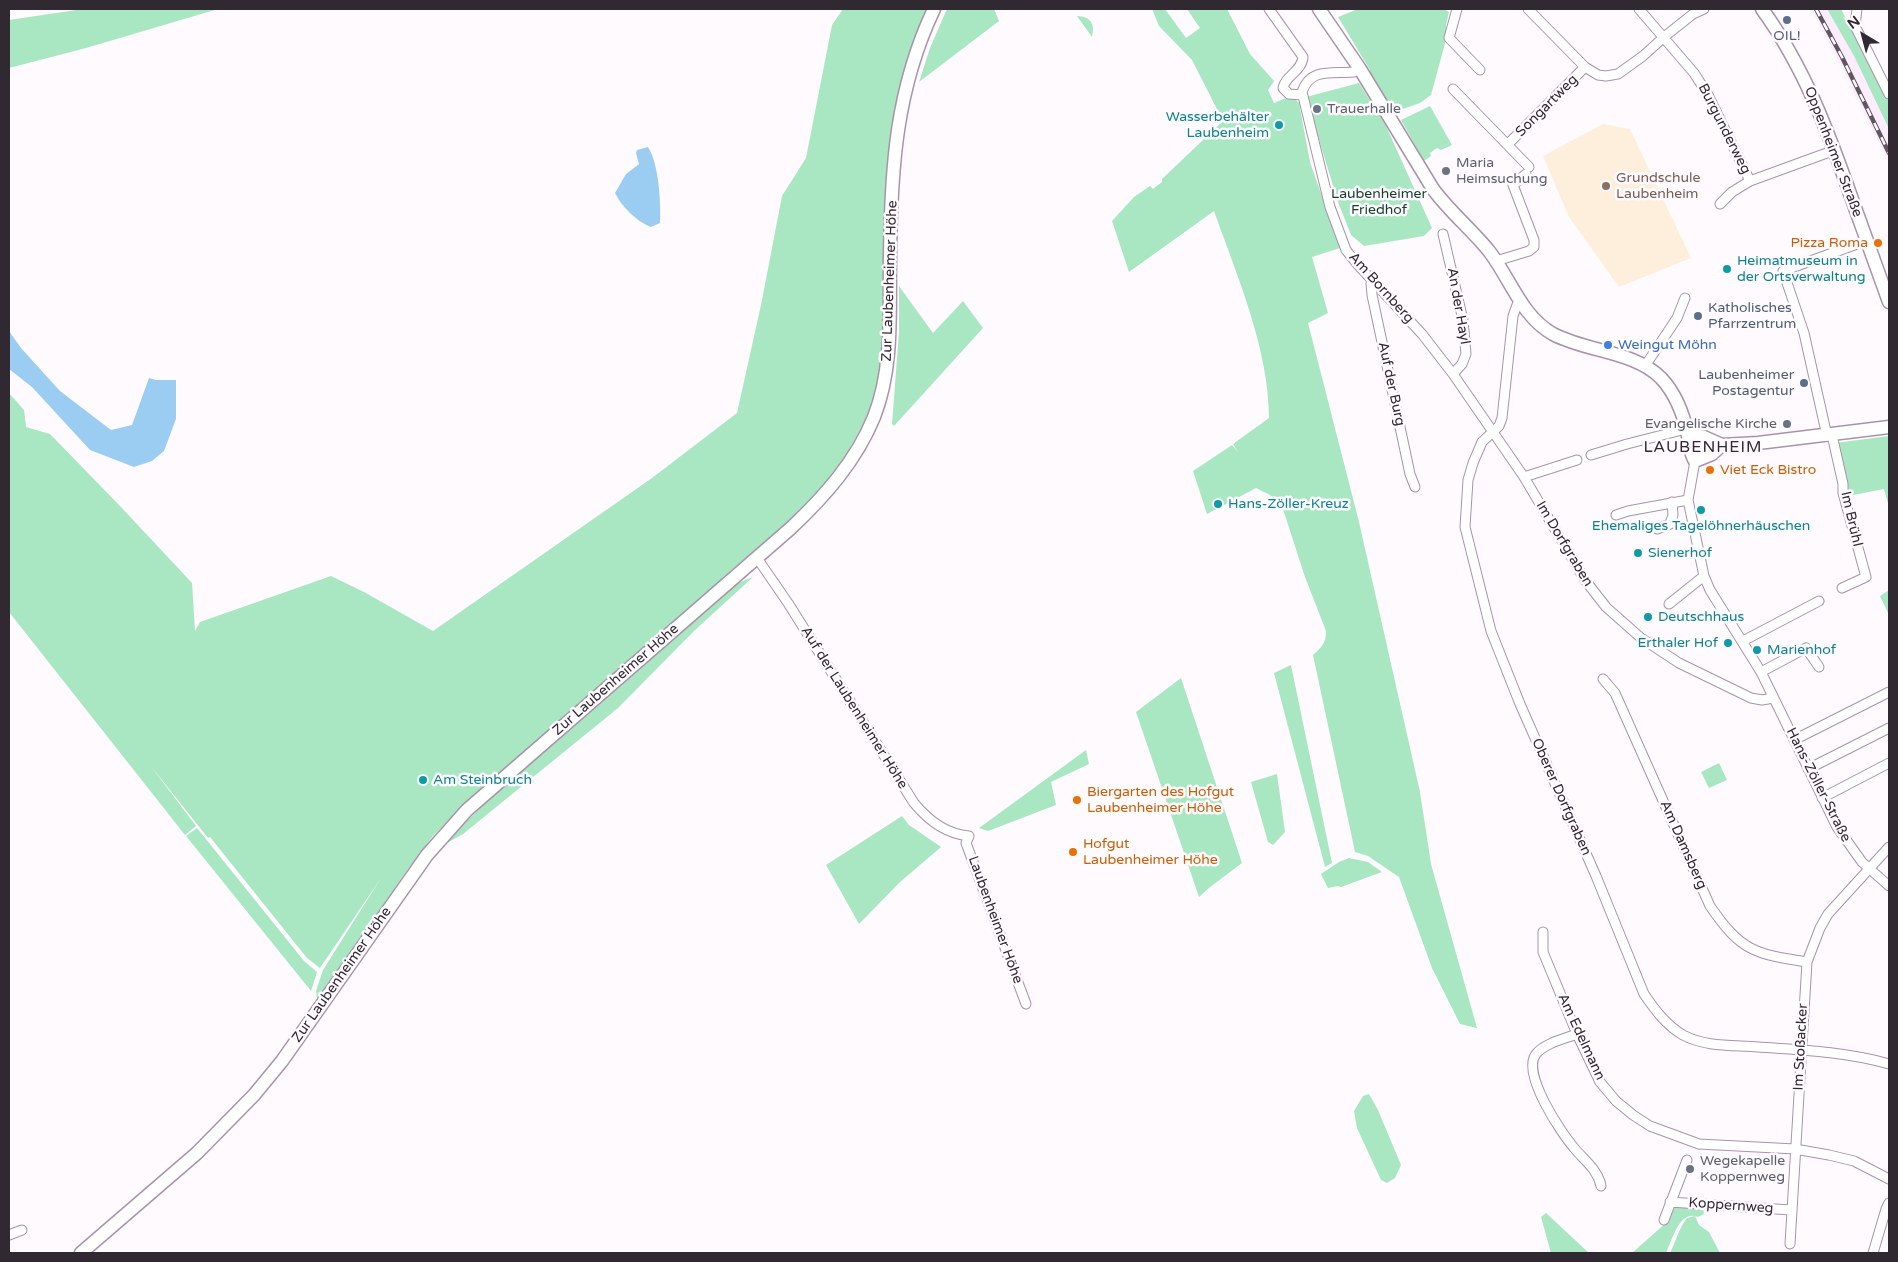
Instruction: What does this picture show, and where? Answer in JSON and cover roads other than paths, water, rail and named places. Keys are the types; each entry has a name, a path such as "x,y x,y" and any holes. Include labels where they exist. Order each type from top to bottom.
{"street":[{"name":"Zur Laubenheimer Höhe","path":"81,1253 197,1153 254,1095 282,1060 427,855 468,810 810,510 829,490 849,464 874,416 887,370 890,254 896,146 907,78 917,48 934,9"},
{"path":"1269,9 1303,57 1301,66 1284,84 1283,88 1289,94 1302,95 1306,82 1315,74 1354,72 1360,69"},
{"path":"1319,9 1360,69 1433,189 1445,205 1482,243 1533,317 1552,333 1570,341 1626,358 1654,372 1668,387 1681,413 1691,454 1695,462 1712,454 1722,446"},
{"path":"1457,9 1450,38 1480,70"},
{"path":"1528,9 1585,67 1598,75 1612,76 1618,74 1643,56 1693,14 1704,9"},
{"name":"Burgunderweg","path":"1639,9 1694,73 1708,95 1750,181"},
{"name":"Oppenheimer Straße","path":"1762,9 1789,48 1810,90 1835,150 1889,302"},
{"path":"1857,9 1855,26 1889,94"},
{"name":"Songartweg","path":"1508,144 1585,67"},
{"path":"1452,90 1508,144 1527,170 1513,185 1535,244 1529,251 1496,261"},
{"name":"Am Bornberg","path":"1302,95 1330,207 1346,250 1422,334 1453,374 1493,432"},
{"path":"1720,204 1732,192 1750,181 1835,150"},
{"name":"An der Hayl","path":"1443,234 1463,320 1466,354 1462,364 1453,374"},
{"path":"1829,436 1804,333 1783,270 1868,240"},
{"name":"Auf der Burg","path":"1373,281 1371,283 1372,295 1410,474 1415,487"},
{"path":"1645,366 1677,318 1684,298"},
{"path":"1493,432 1499,426 1502,418 1512,316 1521,301"},
{"path":"1591,456 1627,444 1687,432 1704,437 1722,446 1829,436 1889,427"},
{"name":"Im Dorfgraben","path":"1493,432 1524,477 1585,580 1606,607 1620,621 1641,638 1694,670 1751,698 1762,700 1773,698"},
{"name":"Oberer Dorfgraben","path":"1493,432 1482,442 1473,463 1468,480 1465,517 1489,626 1520,704 1596,876 1644,994 1666,1023 1683,1035 1703,1043 1865,1057 1889,1064"},
{"name":"Im Brühl","path":"1829,436 1844,484 1843,493 1866,577 1842,588"},
{"path":"1524,477 1577,460"},
{"name":"Hans-Zöller-Straße","path":"1695,462 1688,500 1704,576 1713,595 1761,672 1844,839 1869,870 1889,886"},
{"path":"1616,515 1688,500"},
{"path":"1656,529 1670,524 1673,515 1672,502"},
{"name":"Auf der Laubenheimer Höhe","path":"757,558 788,603 914,803 928,818 939,826 955,834 969,836"},
{"path":"1669,604 1704,576"},
{"path":"1743,641 1819,601"},
{"path":"1761,672 1806,648 1819,667"},
{"name":"Am Damsberg","path":"1603,679 1615,693 1710,906 1722,923 1734,936 1759,953 1807,962"},
{"path":"1794,740 1889,692"},
{"path":"1808,769 1889,728"},
{"path":"1822,798 1889,763"},
{"name":"Laubenheimer Höhe","path":"969,836 966,843 1026,1004"},
{"name":"Im Stoßacker","path":"1790,1244 1807,962 1817,935 1828,914 1889,847"},
{"name":"Am Edelmann","path":"1543,932 1543,952 1577,1034 1600,1082 1616,1101 1650,1126 1708,1146 1795,1149 1854,1161 1889,1179"},
{"path":"1577,1034 1547,1045 1537,1053 1532,1061 1533,1075 1539,1093 1567,1139 1596,1173 1600,1186"},
{"name":"Koppernweg","path":"1664,1220 1687,1160"},
{"name":"Koppernweg","path":"1670,1202 1791,1210"},
{"path":"1873,1253 1889,1203"},
{"path":"9,1235 22,1230"}],"water":[{"path":"648,147 655,163 660,205 660,223 651,227 630,213 615,193 626,174 639,164 637,150"},
{"path":"9,331 21,348 60,391 111,430 132,425 149,378 176,380 176,419 164,451 152,461 134,467 90,450 32,387 9,369"}],"railway":[{"path":"1816,9 1889,153"}],"place":[{"name":"OIL!","path":"1787,20"},
{"name":"Trauerhalle","path":"1317,109"},
{"name":"Wasserbehälter Laubenheim","path":"1279,125"},
{"name":"Maria Heimsuchung","path":"1446,171"},
{"name":"Grundschule Laubenheim","path":"1606,186"},
{"name":"Pizza Roma","path":"1878,243"},
{"name":"Heimatmuseum in der Ortsverwaltung","path":"1727,269"},
{"name":"Katholisches Pfarrzentrum","path":"1698,316"},
{"name":"Weingut Möhn","path":"1608,345"},
{"name":"Laubenheimer Postagentur","path":"1804,383"},
{"name":"Evangelische Kirche","path":"1787,424"},
{"name":"Viet Eck Bistro","path":"1710,470"},
{"name":"Hans-Zöller-Kreuz","path":"1218,504"},
{"name":"Ehemaliges Tagelöhnerhäuschen","path":"1701,510"},
{"name":"Sienerhof","path":"1638,553"},
{"name":"Deutschhaus","path":"1648,617"},
{"name":"Erthaler Hof","path":"1728,643"},
{"name":"Marienhof","path":"1757,650"},
{"name":"Am Steinbruch","path":"423,780"},
{"name":"Biergarten des Hofgut Laubenheimer Höhe","path":"1077,800"},
{"name":"Hofgut Laubenheimer Höhe","path":"1073,852"},
{"name":"Wegekapelle Koppernweg","path":"1690,1169"}],"district":[{"name":"LAUBENHEIM","path":"1703,448"}],"park label":[{"name":"Laubenheimer Friedhof","path":"1379,202"}]}
